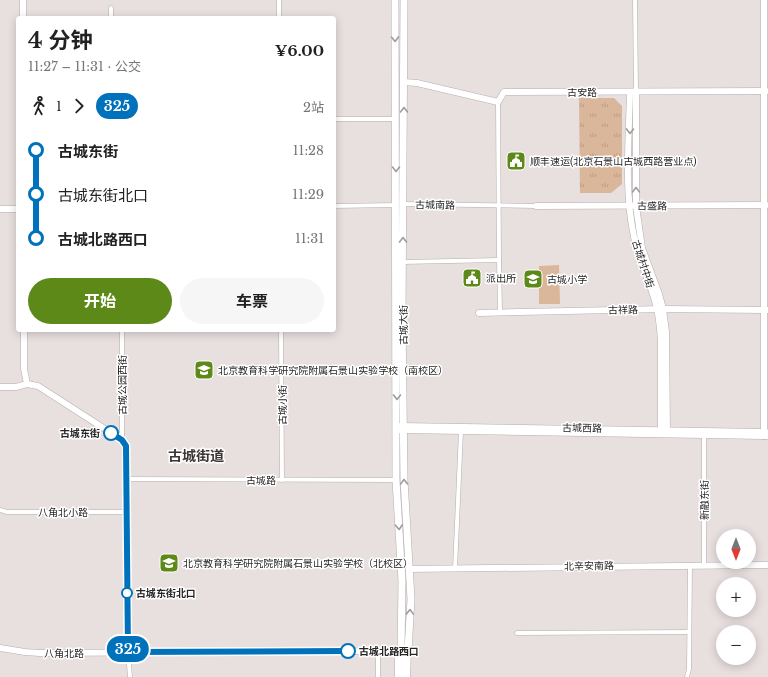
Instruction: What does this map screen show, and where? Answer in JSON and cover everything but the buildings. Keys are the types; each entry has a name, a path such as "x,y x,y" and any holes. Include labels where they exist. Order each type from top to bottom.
{"main road":[{"name":"古城大街","path":"395,0 396,119 403,262 400,428 396,480 402,581 404,651"},
{"name":"古城大街","path":"404,0 404,82 400,205 400,428 410,599 404,651"}],"street":[{"path":"23,16 24,0"},
{"path":"279,0 279,16"},
{"path":"633,92 635,0"},
{"path":"764,0 766,91 766,434"},
{"path":"111,8 111,16"},
{"path":"404,82 417,83 498,102 500,312"},
{"name":"古安路","path":"498,102 504,92 766,91"},
{"name":"古城村中街","path":"633,92 629,206 634,240 639,258 660,309"},
{"name":"古城村中街","path":"633,92 636,206 642,248 660,309 664,432"},
{"path":"336,119 396,119"},
{"name":"古盛路","path":"536,206 766,205"},
{"name":"古城南路","path":"336,206 536,206"},
{"path":"0,209 16,208"},
{"path":"403,262 499,260"},
{"name":"古祥路","path":"479,313 660,309 766,310"},
{"path":"24,332 24,369 27,384"},
{"name":"古城公园西街","path":"122,332 122,440"},
{"name":"古城小街","path":"281,332 282,480"},
{"path":"0,387 16,387 27,384 38,386 122,440 126,446 128,652 130,677"},
{"name":"古城西路","path":"400,428 461,431 664,432 704,435 766,434"},
{"name":"古城西路","path":"400,428 766,434"},
{"path":"455,569 461,431"},
{"name":"新融东街","path":"704,435 704,565"},
{"name":"古城路","path":"126,479 396,480"},
{"name":"八角北小路","path":"0,510 7,512 127,512"},
{"path":"687,677 689,669 690,565"},
{"name":"北辛安南路","path":"409,569 690,565 752,567 768,565"},
{"path":"517,633 689,632"},
{"name":"八角北路","path":"0,648 40,653 404,651"},
{"path":"378,651 378,677"},
{"path":"398,677 398,656 404,651"},
{"path":"402,677 402,656 404,651"},
{"path":"404,651 407,677"}],"green space":[{"path":"579,98 614,98 622,106 622,184 611,193 580,193"},
{"path":"559,265 560,304 539,304 539,266"}],"bus line":[{"name":"325","path":"111,433 122,440 126,446 128,652 348,651"}],"place":[{"name":"顺丰速运(北京石景山古城西路营业点)","path":"516,161"},
{"name":"派出所","path":"472,278"},
{"name":"古城小学","path":"533,279"},
{"name":"北京教育科学研究院附属石景山实验学校（南校区）","path":"204,370"},
{"name":"古城东街","path":"111,433"},
{"name":"北京教育科学研究院附属石景山实验学校（北校区）","path":"169,563"},
{"name":"古城东街北口","path":"127,593"},
{"name":"古城北路西口","path":"348,651"}],"district":[{"name":"古城街道","path":"196,456"}]}
